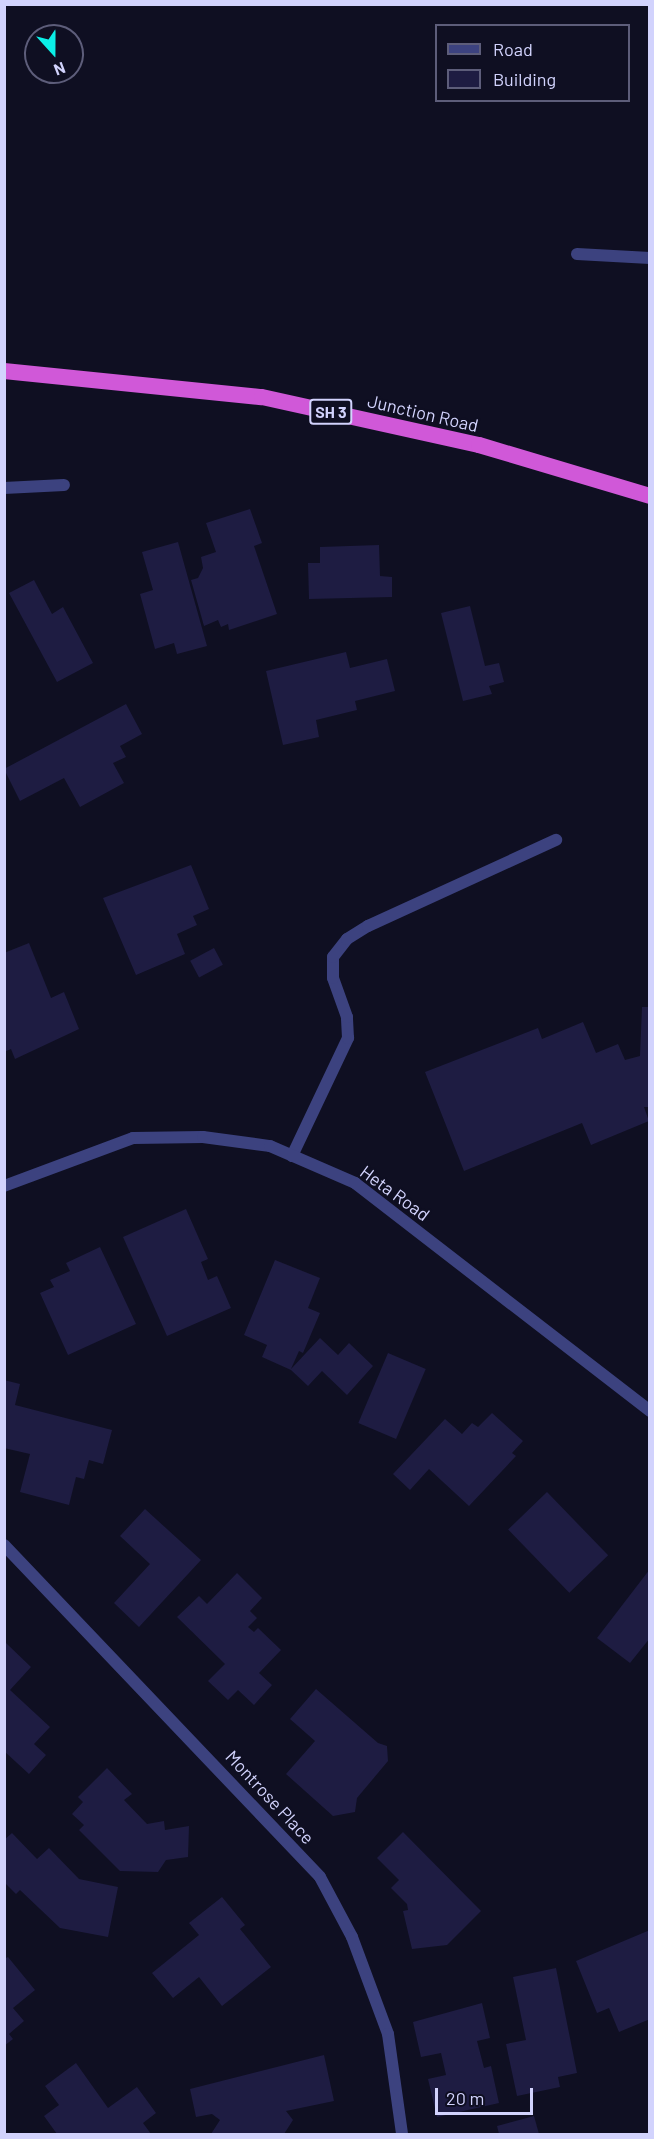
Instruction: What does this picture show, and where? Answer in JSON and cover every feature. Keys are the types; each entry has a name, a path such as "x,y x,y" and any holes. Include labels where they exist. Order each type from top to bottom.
{"highway":[{"name":"Junction Road","path":"4,371 262,397 479,445 650,496"}],"street":[{"path":"577,254 650,258"},
{"path":"4,488 64,485"},
{"path":"292,1156 348,1038 347,1017 333,978 333,957 347,939 368,926 556,840"},
{"name":"Heta Road","path":"4,1186 133,1137 203,1137 270,1146 355,1183 650,1412"},
{"name":"Montrose Place","path":"4,1545 320,1877 352,1937 388,2034 402,2134"}],"building":[{"path":"250,509 262,543 254,546 277,614 229,630 228,624 221,627 218,620 204,626 191,580 198,578 203,568 201,557 216,552 206,523"},
{"path":"178,542 207,646 177,654 174,643 155,649 140,594 153,590 142,552"},
{"path":"379,545 380,576 392,577 392,597 309,599 308,563 320,563 320,547"},
{"path":"34,580 52,614 63,607 93,663 57,682 9,593"},
{"path":"470,606 485,666 499,663 504,682 489,686 492,694 463,701 441,613"},
{"path":"346,652 350,668 387,659 395,691 355,701 357,710 316,720 319,737 283,745 266,671"},
{"path":"126,704 142,734 120,746 126,757 113,763 124,783 80,807 64,778 20,801 4,769"},
{"path":"191,865 209,909 193,916 197,925 177,934 185,954 136,975 103,898"},
{"path":"29,943 51,998 64,992 79,1029 15,1059 11,1049 4,1052 4,953"},
{"path":"214,948 223,965 199,977 190,961"},
{"path":"642,1007 650,1007 650,1107 644,1107 649,1121 591,1145 582,1123 464,1171 425,1072 538,1028 542,1039 583,1022 596,1053 618,1044 625,1060 640,1056"},
{"path":"186,1209 208,1259 201,1262 208,1280 217,1276 231,1308 167,1336 123,1237"},
{"path":"100,1247 136,1324 68,1355 40,1293 54,1287 50,1280 70,1271 66,1263"},
{"path":"275,1260 320,1278 308,1308 320,1313 303,1353 299,1351 291,1369 320,1338 338,1355 349,1343 373,1366 347,1395 322,1371 308,1386 291,1370 262,1357 267,1345 244,1335"},
{"path":"388,1353 426,1369 396,1439 358,1423"},
{"path":"4,1380 20,1384 15,1405 112,1430 103,1464 89,1460 84,1479 76,1477 69,1505 20,1492 30,1454 4,1448"},
{"path":"492,1413 523,1441 512,1453 516,1456 469,1506 429,1469 410,1490 393,1474 445,1419 462,1434 472,1423 478,1427"},
{"path":"547,1492 608,1555 569,1593 508,1530"},
{"path":"145,1509 201,1560 139,1627 114,1603 150,1564 120,1536"},
{"path":"650,1569 650,1638 630,1663 597,1638"},
{"path":"237,1573 262,1598 250,1611 257,1618 248,1627 254,1632 258,1628 281,1650 259,1673 272,1685 254,1705 238,1690 228,1700 208,1681 225,1664 177,1617 199,1596 207,1604"},
{"path":"6,1643 31,1667 10,1690 50,1727 34,1744 46,1755 29,1774 4,1751"},
{"path":"316,1689 378,1743 387,1746 388,1761 357,1798 355,1812 333,1816 286,1774 315,1741 290,1719"},
{"path":"107,1768 132,1794 124,1800 147,1824 164,1821 165,1830 189,1826 188,1857 166,1860 158,1872 120,1871 79,1830 84,1825 72,1814 83,1802 78,1797"},
{"path":"403,1832 481,1911 447,1945 412,1949 403,1911 408,1910 407,1904 391,1888 399,1880 377,1858"},
{"path":"12,1833 37,1859 49,1848 79,1879 118,1887 108,1937 60,1928 20,1890 16,1894 4,1882 4,1840"},
{"path":"222,1897 245,1925 240,1929 271,1967 222,2006 199,1977 173,1998 152,1973 199,1935 189,1923"},
{"path":"650,1930 650,2019 619,2032 609,2008 597,2013 576,1961"},
{"path":"8,1957 35,1990 13,2008 24,2021 9,2034 13,2039 4,2046 4,1959"},
{"path":"556,1968 577,2073 558,2077 560,2087 517,2096 506,2044 526,2040 513,1977"},
{"path":"482,2003 490,2038 477,2041 484,2068 491,2066 499,2103 437,2117 428,2079 446,2075 441,2053 421,2057 413,2022"},
{"path":"324,2055 334,2101 286,2111 293,2120 284,2134 211,2134 220,2120 212,2114 196,2117 190,2089"},
{"path":"76,2063 108,2108 137,2087 156,2113 143,2123 151,2134 57,2134 44,2116 59,2105 45,2086"},
{"path":"534,2116 539,2134 499,2134 497,2126"}]}
